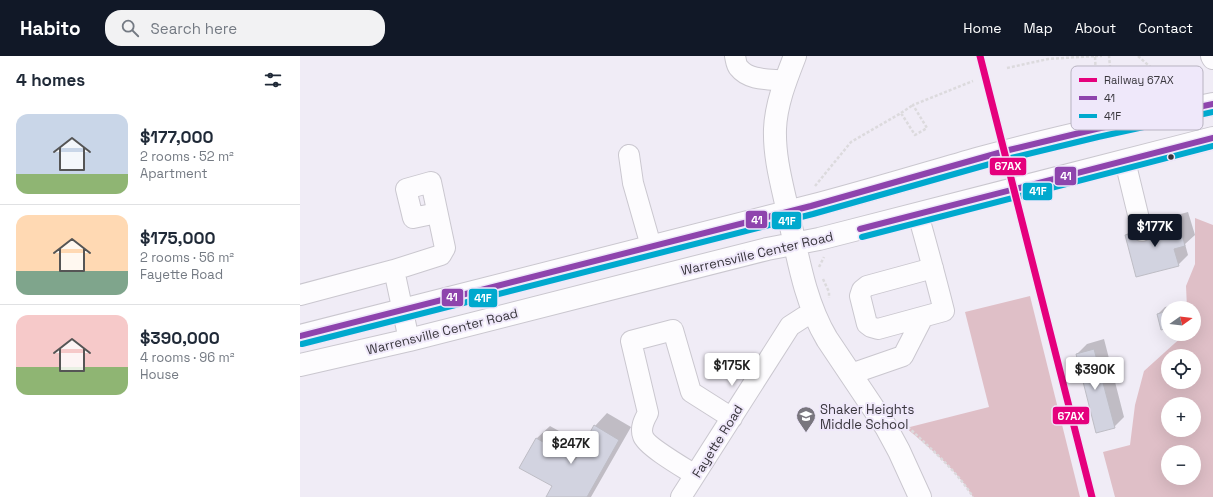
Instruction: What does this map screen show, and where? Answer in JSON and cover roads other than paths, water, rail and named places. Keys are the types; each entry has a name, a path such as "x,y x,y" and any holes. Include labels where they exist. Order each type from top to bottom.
{"main road":[{"path":"795,56 786,81 778,111 775,128 776,145 778,164 795,244 814,314 827,339 886,427 899,451 920,497"},
{"path":"1203,106 1213,104"},
{"path":"300,336 788,212 876,189 980,158 1096,130"},
{"name":"Warrensville Center Road","path":"300,366 410,340 766,249 819,239 1213,138"}],"street":[{"path":"735,56 738,68 744,73 760,78 786,81"},
{"path":"629,155 633,183 651,246"},
{"path":"1125,161 1142,231"},
{"path":"300,296 441,256 445,248 437,213"},
{"path":"918,214 933,268 944,311 878,329 867,324 860,296 862,290 867,286 933,268"},
{"path":"394,270 410,340"},
{"name":"Fayette Road","path":"681,497 790,326 804,317 814,314"},
{"path":"851,374 903,356 923,317"},
{"path":"695,476 648,444 642,436 642,424 648,413 631,341 673,330 691,392 732,418"}],"rail line":[{"name":"67AX","path":"980,56 1092,497"}],"place":[{"name":"Shaker Heights Middle School","path":"806,433"}]}
